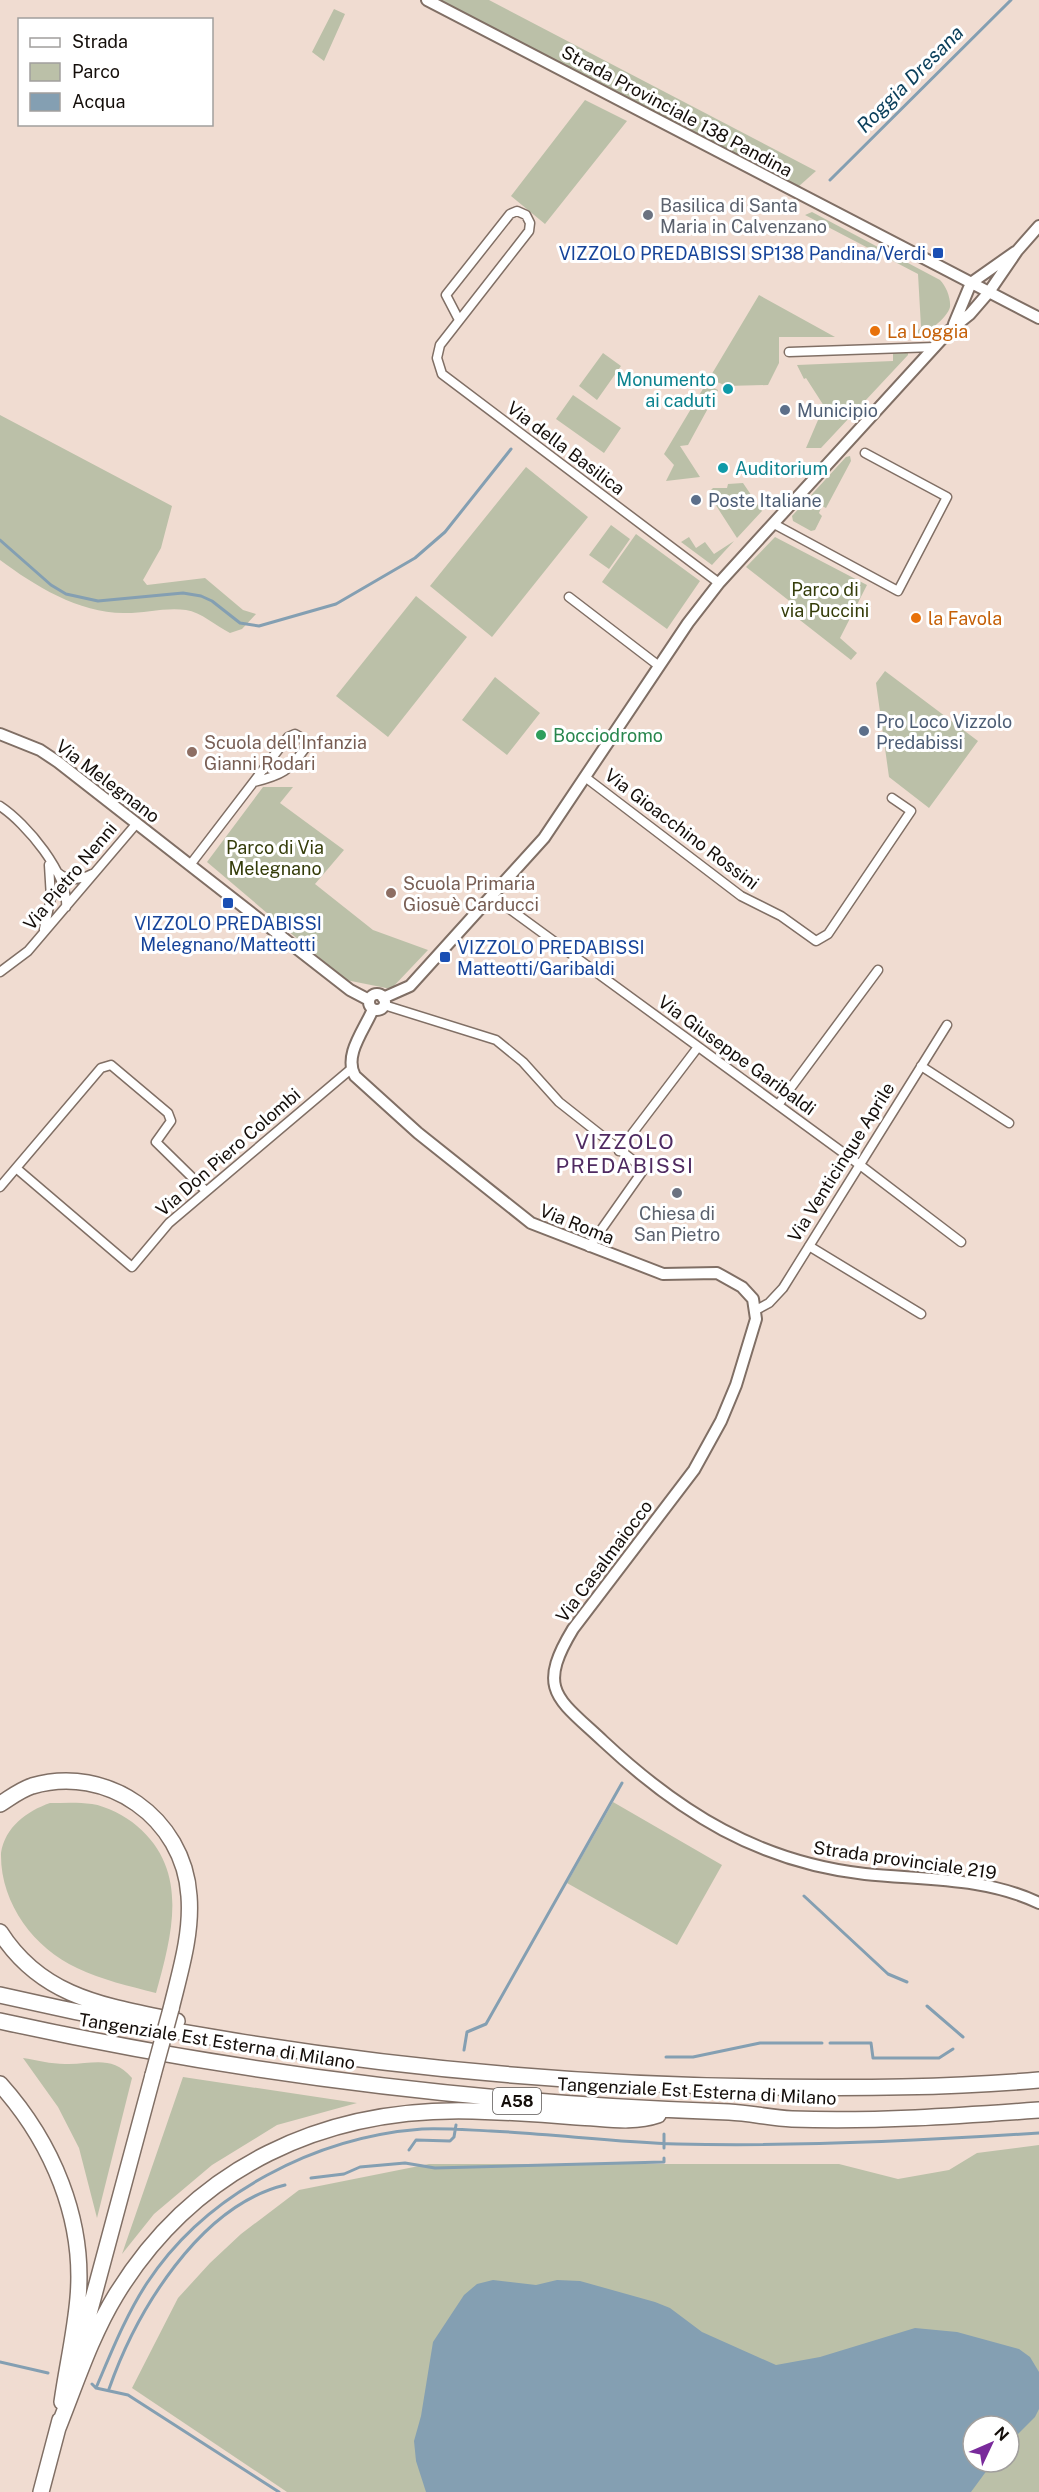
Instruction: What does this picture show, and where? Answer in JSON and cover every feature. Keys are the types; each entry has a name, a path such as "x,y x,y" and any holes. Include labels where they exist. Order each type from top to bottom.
{"highway":[{"name":"A58","path":"2,1804 29,1787 48,1782 86,1782 108,1787 127,1797 159,1823 181,1860 189,1896 187,1942 171,2009 41,2492"},
{"name":"A58","path":"0,1932 22,1960 37,1974 77,1997 99,2005 199,2025 291,2050"},
{"name":"Tangenziale Est Esterna di Milano","path":"0,1995 100,2018 291,2050 487,2075 651,2085 873,2087 1039,2080"},
{"name":"Tangenziale Est Esterna di Milano","path":"0,2021 144,2052 370,2086 549,2104 733,2112 791,2119 903,2117 1039,2109"},
{"name":"A58","path":"0,2085 30,2122 43,2145 65,2193 73,2220 77,2246 78,2297 58,2428"},
{"name":"A58","path":"58,2428 104,2317 126,2280 146,2253 195,2203 245,2165 275,2149 336,2126 400,2112 473,2111 625,2120 650,2118 669,2111"}],"street":[{"name":"Strada Provinciale 138 Pandina","path":"427,0 1039,318"},
{"name":"Via della Basilica","path":"459,320 446,295 510,214 517,211 526,215 530,223 529,231 440,345 437,358 442,374 719,583"},
{"path":"351,1069 352,1053 371,1004 379,1010 383,1001 410,986 544,838 658,666 719,583 935,346 970,314 1039,225"},
{"path":"950,330 971,283 1017,251"},
{"path":"789,352 935,346"},
{"path":"774,524 898,591 947,497 865,453"},
{"path":"569,597 658,666"},
{"name":"Via Melegnano","path":"0,734 52,758 371,1004"},
{"path":"190,865 288,737 295,734 304,739 306,747 287,770 278,777 254,782"},
{"name":"Via Gioacchino Rossini","path":"585,777 741,896 780,916 816,940 828,934 911,811 892,798"},
{"path":"0,806 28,828 54,870 65,895 66,907"},
{"name":"Via Pietro Nenni","path":"0,972 20,959 137,824"},
{"path":"41,936 50,908 51,888 46,856"},
{"path":"54,870 65,878 75,879 95,872"},
{"path":"51,888 58,902 66,907"},
{"name":"Via Giuseppe Garibaldi","path":"492,896 860,1165 961,1242"},
{"path":"778,1105 878,970"},
{"path":"383,1001 496,1040 523,1062 559,1102 644,1169 589,1247"},
{"name":"Via Venticinque Aprile","path":"756,1310 775,1299 947,1025"},
{"path":"620,1151 698,1047"},
{"path":"0,1187 101,1068 111,1065 168,1113 171,1120 156,1142 206,1191"},
{"path":"921,1066 1010,1123"},
{"name":"Via Don Piero Colombi","path":"16,1168 132,1267 169,1223 351,1069"},
{"name":"Via Roma","path":"351,1069 357,1079 376,1096 514,1212 542,1229 663,1274 717,1274 742,1287 753,1299 756,1310"},
{"path":"809,1246 921,1314"},
{"name":"Via Casalmaiocco","path":"672,1798 609,1746 566,1705 555,1690 553,1670 559,1653 573,1629 694,1470 731,1398 754,1327 756,1310"},
{"name":"Strada provinciale 219","path":"672,1798 735,1838 782,1857 841,1871 973,1883 1011,1892 1039,1903"}],"green space":[{"path":"437,0 489,0 816,171 798,187"},
{"path":"334,9 345,14 324,61 312,52"},
{"path":"585,100 627,121 545,224 511,196"},
{"path":"812,212 940,280 950,300 950,307 945,316 924,334 913,336 921,327 918,274 805,215"},
{"path":"759,295 835,337 779,337 779,363 768,385 726,386 713,380 710,386 718,390 688,445 680,446 700,477 666,481 674,465 664,454"},
{"path":"908,352 908,355 821,448 806,448 824,406 806,378 804,379 797,365 893,361 893,353"},
{"path":"603,353 621,366 597,400 579,386"},
{"path":"573,395 621,428 604,453 556,419"},
{"path":"0,415 172,506 161,548 143,580 147,585 205,578 243,610 256,614 242,629 230,633 192,611 171,609 126,613 92,609 59,597 0,560"},
{"path":"850,456 851,461 826,508 822,506 819,513 822,516 815,530 811,531 793,521 792,516 846,457"},
{"path":"526,467 588,517 492,637 430,586"},
{"path":"743,483 762,511 737,538 708,493 713,488 727,488 728,484"},
{"path":"611,525 630,539 609,569 589,555"},
{"path":"636,534 700,581 667,629 602,582"},
{"path":"689,537 696,548 705,542 714,554 734,541 712,565 681,542"},
{"name":"Parco di via Puccini","path":"775,537 867,585 840,638 857,653 851,660 787,610 792,603 746,567"},
{"path":"416,596 467,637 388,737 336,696"},
{"path":"885,671 978,741 929,808 889,777 876,683"},
{"path":"495,677 540,713 507,755 462,720"},
{"name":"Parco di Via Melegnano","path":"263,787 293,787 280,803 344,850 315,884 373,930 428,950 391,989 346,980 207,862"},
{"path":"613,1802 722,1865 677,1945 567,1883"},
{"path":"50,1803 92,1804 116,1812 137,1826 154,1844 165,1863 171,1883 171,1927 156,1993 96,1976 61,1959 34,1936 13,1906 2,1871 3,1844 18,1821"},
{"path":"23,2058 60,2064 109,2063 132,2078 97,2218 79,2148 58,2107"},
{"path":"183,2077 357,2103 277,2125 212,2165 154,2214 122,2254"},
{"path":"1039,2145 1039,2492 287,2492 132,2388 178,2298 241,2234 299,2190 429,2164 839,2164 898,2179 949,2170 977,2153"}],"water":[{"path":"493,2280 536,2285 557,2280 580,2281 670,2308 702,2332 776,2365 820,2357 915,2328 957,2332 1019,2349 1030,2357 1039,2372 1039,2409 1035,2417 1021,2431 1021,2414 961,2414 961,2474 984,2474 971,2492 426,2492 416,2461 414,2441 421,2416 433,2342 464,2295 477,2284"}],"waterway":[{"name":"Roggia Dresana","path":"830,180 1011,0"},
{"name":"Roggia Dresana","path":"0,540 51,585 66,594 98,601 183,593 201,596 212,601 240,623 259,626 336,604 415,558 445,532 511,449"},
{"path":"464,2050 467,2032 486,2024 622,1783"},
{"path":"804,1896 888,1974 907,1982"},
{"path":"927,2006 963,2037"},
{"path":"666,2057 693,2057 760,2043 822,2043"},
{"path":"830,2043 871,2043 873,2058 939,2058 953,2049"},
{"path":"409,2150 416,2140 450,2141 454,2137 456,2125"},
{"path":"96,2388 139,2295 171,2251 200,2222 232,2197 267,2175 343,2144 382,2134 422,2129 514,2132 654,2143 722,2145 858,2143 1039,2133"},
{"path":"664,2134 664,2148"},
{"path":"311,2178 344,2174 360,2167 405,2163 435,2168 664,2162 664,2158"},
{"path":"109,2389 121,2359 154,2296 199,2238 225,2215 254,2197 285,2185"},
{"path":"0,2362 48,2373"},
{"path":"92,2384 96,2388 128,2395 279,2492"}],"place":[{"name":"Basilica di Santa Maria in Calvenzano","path":"648,215"},
{"name":"VIZZOLO PREDABISSI SP138 Pandina/Verdi","path":"938,253"},
{"name":"La Loggia","path":"875,331"},
{"name":"Monumento ai caduti","path":"728,389"},
{"name":"Municipio","path":"785,410"},
{"name":"Auditorium","path":"723,468"},
{"name":"Poste Italiane","path":"696,500"},
{"name":"la Favola","path":"916,618"},
{"name":"Pro Loco Vizzolo Predabissi","path":"864,731"},
{"name":"Bocciodromo","path":"541,735"},
{"name":"Scuola dell'Infanzia Gianni Rodari","path":"192,752"},
{"name":"Scuola Primaria Giosuè Carducci","path":"391,893"},
{"name":"VIZZOLO PREDABISSI Melegnano/Matteotti","path":"228,903"},
{"name":"VIZZOLO PREDABISSI Matteotti/Garibaldi","path":"445,957"},
{"name":"Chiesa di San Pietro","path":"677,1193"}],"district":[{"name":"VIZZOLO PREDABISSI","path":"625,1153"}]}
